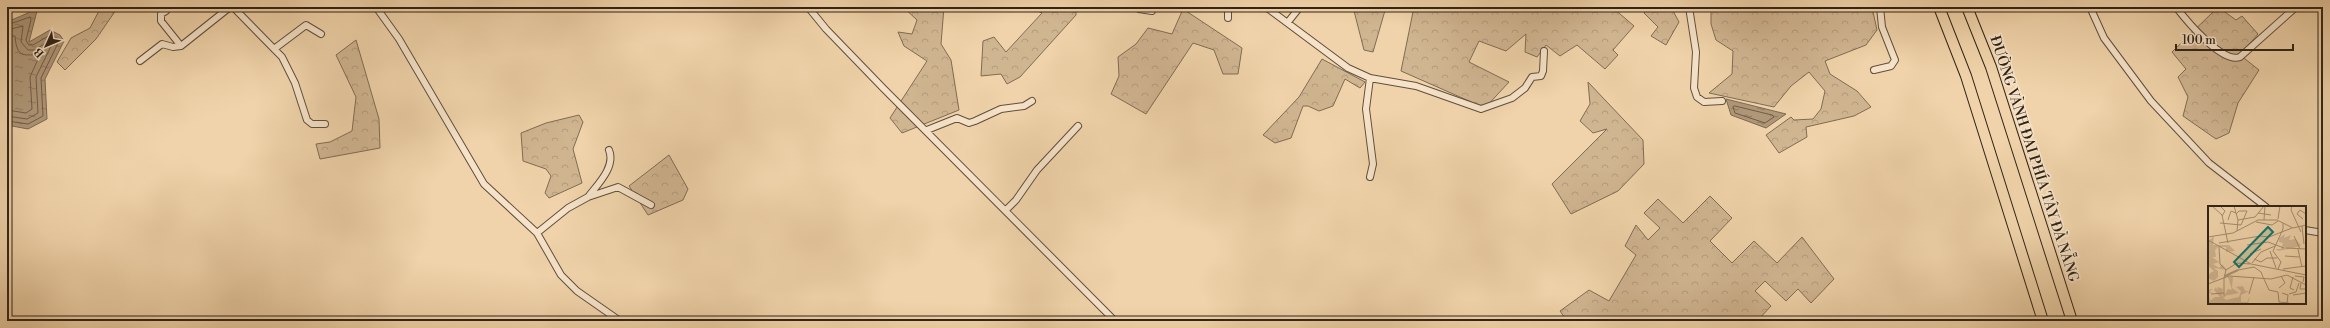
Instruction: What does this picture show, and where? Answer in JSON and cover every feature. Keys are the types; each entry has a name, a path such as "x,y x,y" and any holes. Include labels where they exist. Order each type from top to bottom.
{"main road":[{"path":"1939,7 1966,76 2043,321"},
{"name":"ĐƯỜNG VÀNH ĐAI PHÍA TÂY ĐÀ NẴNG","path":"1968,7 1991,67 2072,321"}],"street":[{"path":"140,61 162,44 173,47 181,46 231,7 282,57 295,83 307,120 312,124 325,124"},
{"path":"376,7 399,39 484,184 536,233 567,280 577,291 620,321"},
{"path":"808,7 826,29 1115,321"},
{"path":"1138,7 1139,9 1152,11"},
{"path":"1228,7 1228,18"},
{"path":"1266,7 1288,22 1329,56 1348,68 1370,78 1416,86 1481,109 1512,98 1525,88 1532,77 1541,76 1544,71 1544,51"},
{"path":"1288,22 1300,7"},
{"path":"1689,7 1696,52 1694,81 1696,93 1704,102 1722,101"},
{"path":"1874,70 1891,66 1895,60 1882,27 1880,7"},
{"path":"2090,7 2104,38 2151,102 2209,164 2265,206"},
{"path":"2176,7 2199,34 2227,57 2234,59 2240,58 2296,7"},
{"path":"166,11 161,14 161,21 181,46"},
{"path":"274,49 306,25 321,34"},
{"path":"1370,78 1366,109 1373,164 1370,177"},
{"path":"926,130 957,118 969,123 1001,109 1024,106 1032,101"},
{"path":"1006,210 1016,200 1037,170 1078,126"},
{"path":"588,197 605,175 611,155 609,150"},
{"path":"536,233 588,197 618,187 650,205"},
{"path":"2306,230 2323,233"}],"green space":[{"path":"101,7 118,7 96,39 65,70 57,62 71,38 90,28"},
{"path":"903,7 944,7 941,44 951,60 959,110 902,133 890,118 927,61 904,46 898,32 912,34 917,20"},
{"path":"1029,7 1076,7 1076,15 1020,77 1007,84 1001,74 981,76 983,41 994,37 1006,52 1042,13"},
{"path":"1353,7 1386,7 1373,52 1364,50"},
{"path":"1414,7 1612,7 1634,26 1613,50 1618,55 1605,69 1577,45 1560,56 1546,45 1537,57 1525,52 1526,34 1506,51 1479,41 1469,62 1509,82 1485,108 1401,71"},
{"path":"1647,7 1671,7 1679,22 1666,45 1651,36 1658,27 1644,13"},
{"path":"1711,7 1872,7 1877,30 1866,45 1825,61 1830,74 1857,91 1871,107 1854,116 1806,127 1807,137 1779,153 1766,135 1791,117 1794,120 1813,119 1821,109 1825,91 1809,72 1791,86 1774,107 1709,93 1732,74 1733,51 1716,40 1711,24"},
{"path":"2218,7 2236,20 2242,16 2258,34 2240,55 2259,70 2238,103 2229,133 2216,139 2183,116 2188,97 2178,77 2186,69 2172,52"},
{"path":"1183,9 1242,48 1238,74 1223,74 1214,50 1193,43 1146,114 1111,94 1119,76 1118,57 1136,44 1148,28 1172,34"},
{"path":"356,40 379,119 380,148 320,159 316,144 330,142 352,131 356,97 336,55"},
{"path":"1322,59 1365,82 1360,88 1345,79 1333,106 1319,111 1308,106 1303,106 1291,138 1275,143 1263,135 1299,97"},
{"path":"1588,82 1643,140 1644,164 1618,191 1571,214 1552,184 1607,129 1593,133 1580,121 1590,104"},
{"path":"579,115 583,122 573,149 582,183 549,198 545,193 551,176 546,169 523,161 521,133 546,123"},
{"path":"669,155 688,189 683,200 648,215 629,186"},
{"path":"1710,196 1732,218 1710,241 1732,263 1754,241 1777,263 1802,237 1834,279 1811,303 1798,289 1786,301 1765,281 1755,291 1771,306 1757,321 1567,321 1560,311 1589,290 1609,301 1636,255 1625,246 1636,225 1648,240 1660,228 1644,213 1658,199 1683,223"}],"water":[{"path":"31,7 38,7 29,42 50,30 60,35 64,41 45,79 47,119 28,129 7,125 7,22 28,13"},
{"path":"1726,99 1786,114 1766,128 1731,115"}]}
